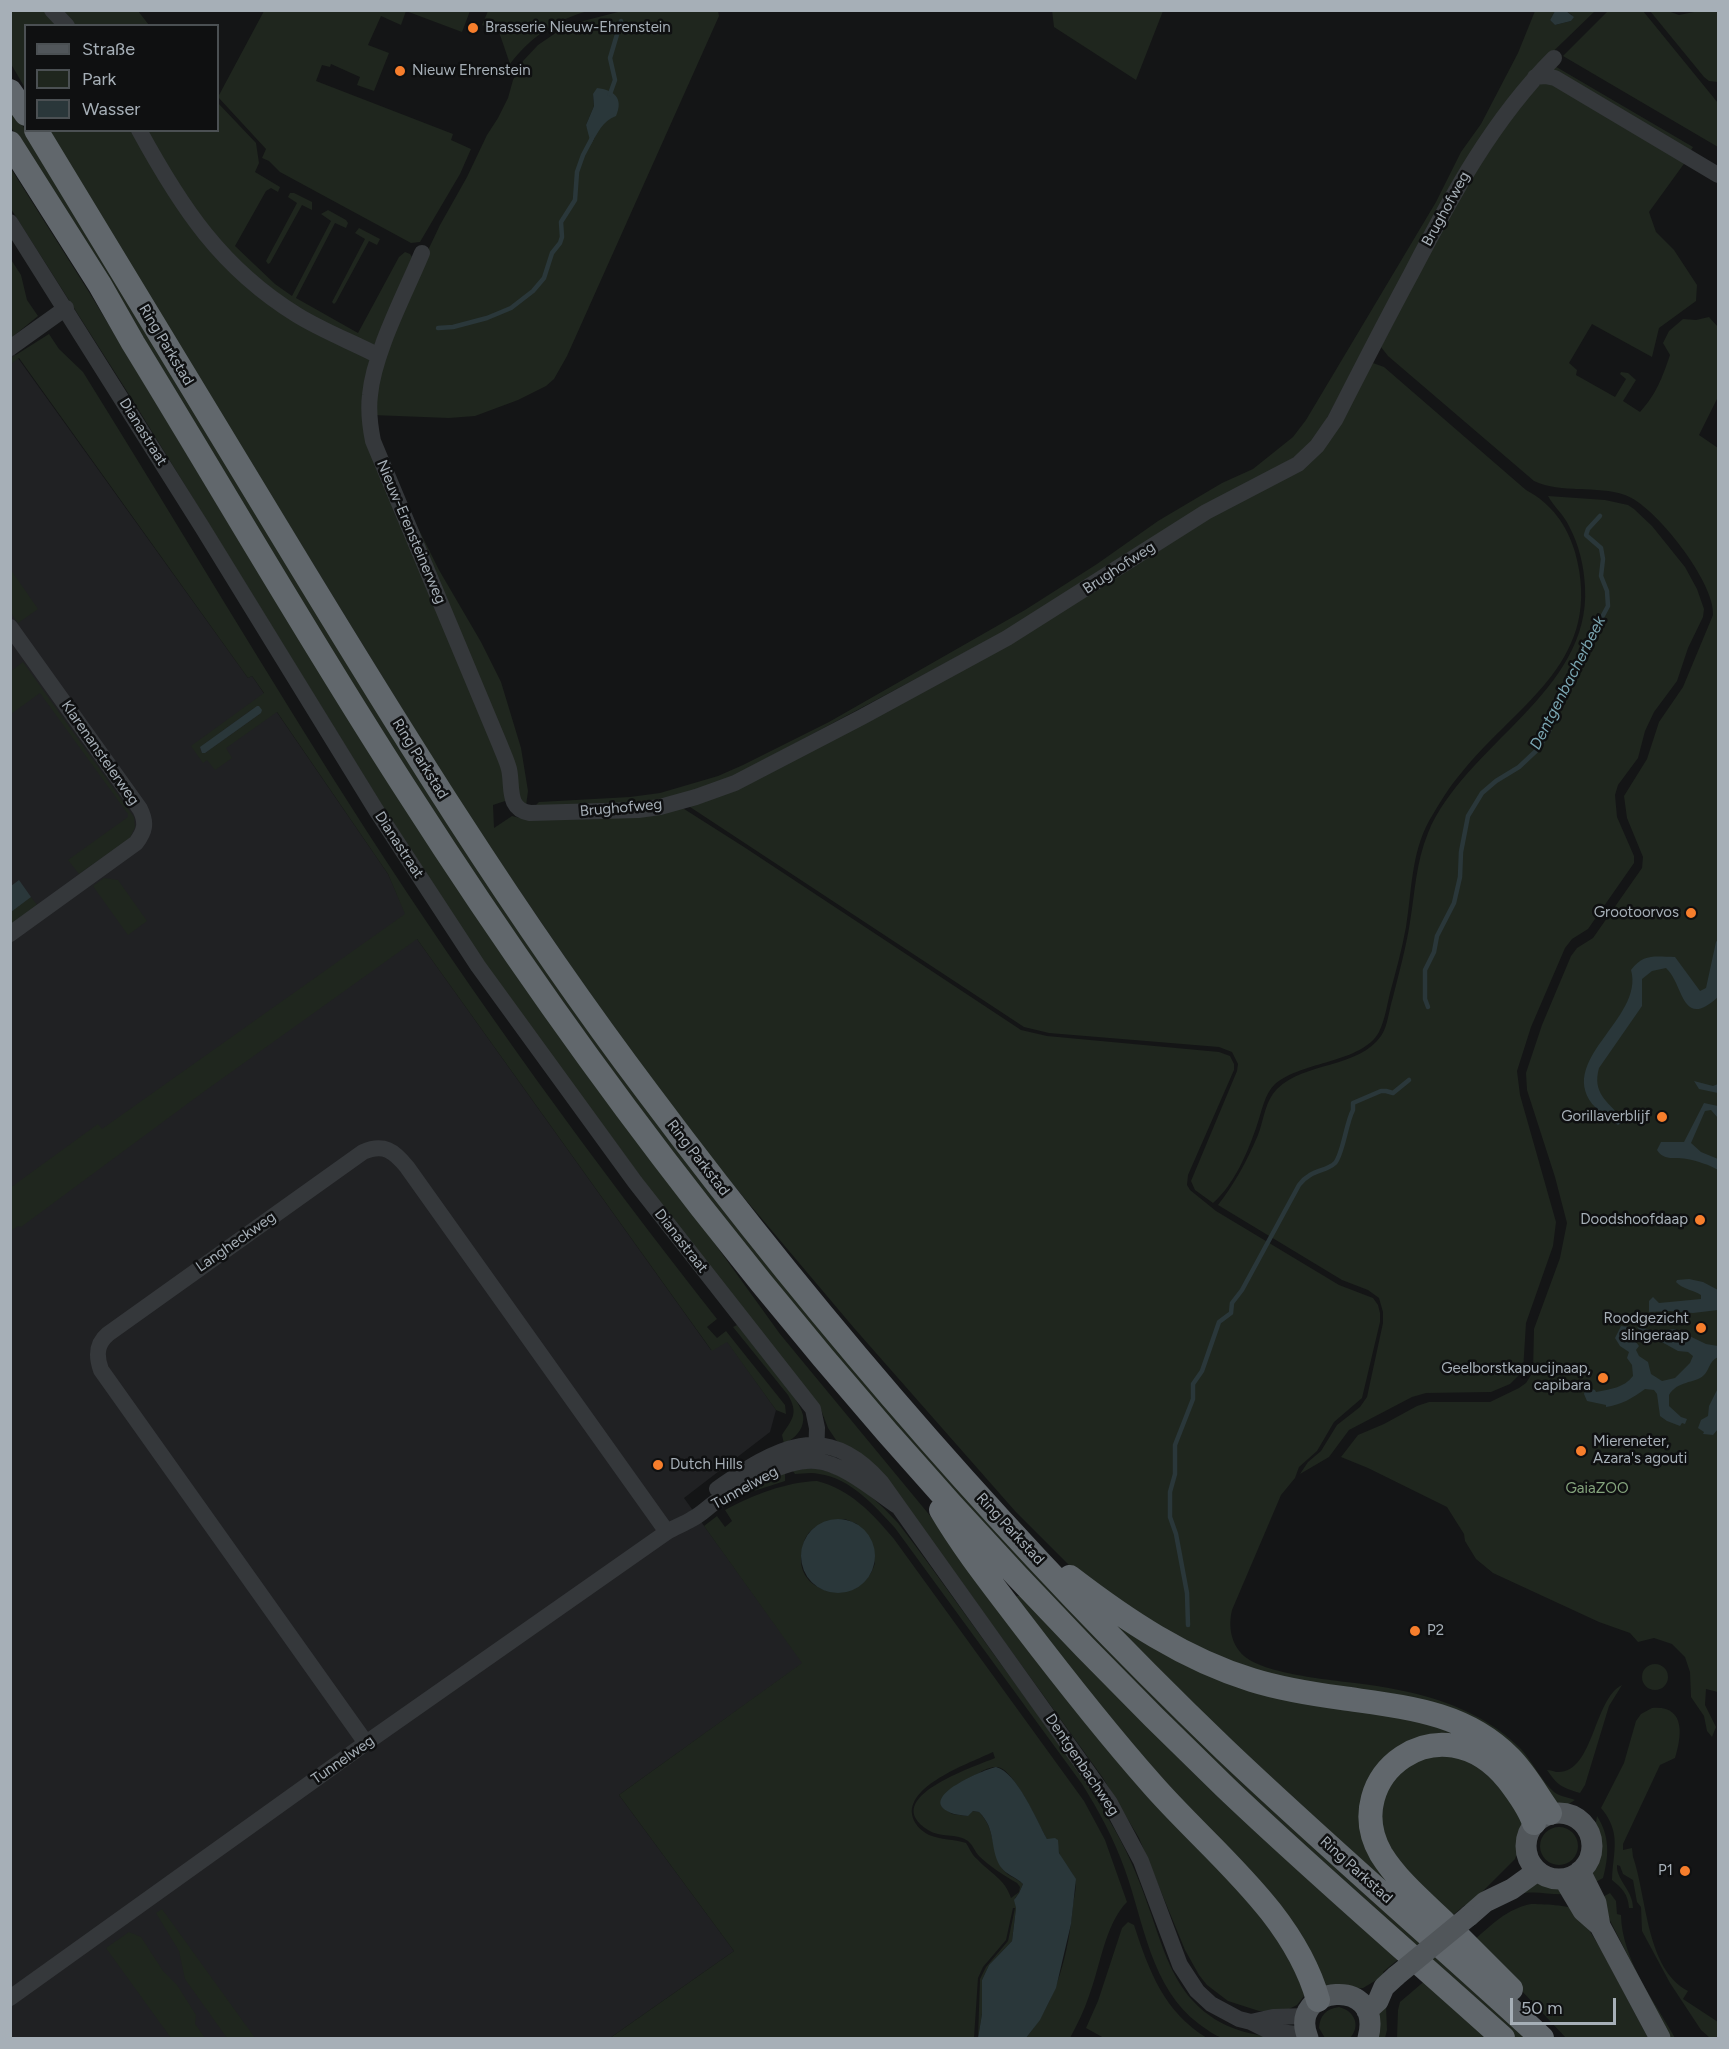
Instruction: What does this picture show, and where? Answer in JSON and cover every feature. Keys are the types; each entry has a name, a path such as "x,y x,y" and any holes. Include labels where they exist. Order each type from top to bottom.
{"highway":[{"path":"10,91 24,111"},
{"name":"Ring Parkstad","path":"37,132 348,645 512,902 646,1090 778,1260 889,1393 1014,1533 1116,1641 1313,1832 1542,2038"},
{"name":"Ring Parkstad","path":"10,143 100,285 133,343 407,792 576,1040 699,1205 794,1323 905,1452 982,1541 1056,1618 1220,1782 1503,2038"},
{"path":"905,1452 960,1542 1076,1693 1151,1783 1248,1886 1281,1926 1307,1972 1310,2022"},
{"path":"1014,1533 1142,1629 1218,1668 1252,1680 1297,1691 1424,1710 1471,1728 1510,1758 1542,1818"},
{"path":"1542,1818 1520,1797 1496,1766 1474,1752 1454,1744 1431,1744 1419,1748 1403,1757 1388,1770 1377,1789 1371,1818 1375,1840 1390,1866 1542,2020 1554,2038"}],"main road":[{"path":"1570,1814 1581,1821 1589,1831 1592,1840 1590,1857 1572,1875 1555,1879 1532,1864 1527,1836 1542,1818 1570,1814"},
{"path":"1361,2005 1378,2001 1390,1982 1477,1909 1512,1889 1532,1864"},
{"path":"1572,1875 1596,1903 1599,1926 1660,2038"},
{"path":"1310,2022 1333,1994 1341,1994 1361,2005 1370,2030 1368,2038"}],"street":[{"path":"52,10 65,24"},
{"name":"Brughofweg","path":"517,808 530,813 638,810 678,802 735,783 970,660 1042,617 1221,502 1298,464 1317,446 1335,420 1435,228 1480,151 1502,118 1535,77 1554,58"},
{"path":"1535,77 1555,78 1719,175"},
{"path":"140,132 168,184 188,213 209,240 249,280 313,324 379,356"},
{"name":"Dianastraat","path":"10,222 66,308 376,810 478,966 635,1182 807,1400 816,1420 816,1443"},
{"name":"Nieuw-Erensteinerweg","path":"422,253 379,356 370,394 369,420 373,441 500,745 509,769 512,799 517,808"},
{"path":"10,348 66,308"},
{"name":"Klarenanstelerweg","path":"10,627 140,809 145,824 143,833 136,843 10,934"},
{"name":"Langheckweg","path":"366,1743 101,1370 97,1359 101,1340 108,1334 363,1152 381,1147 391,1151 407,1167 672,1529"},
{"path":"816,1443 816,1461"},
{"name":"Dentgenbachweg","path":"816,1443 835,1449 865,1465 881,1482 1110,1803 1141,1861 1180,1965 1203,1997 1239,2019 1269,2031 1310,2022"},
{"name":"Tunnelweg","path":"672,1529 687,1511 754,1465 801,1445 816,1443"},
{"name":"Tunnelweg","path":"10,1998 140,1913 366,1743 672,1529 693,1519 722,1498 766,1473 802,1461 816,1461"},
{"name":"Dentgenbachweg","path":"816,1461 828,1463 844,1471 897,1506"}],"shaded area":[{"path":"10,347 248,678 252,676 388,874 417,939 711,1350 727,1341 776,1410 770,1432 684,1498 803,1663 619,1795 734,1951 610,2038 11,2038"}],"green space":[{"path":"488,10 588,11 565,19 544,31 510,64 499,32 482,25"},
{"path":"1052,10 1163,11 1136,80 1054,27"},
{"path":"11,11 47,11 61,24 24,24 24,86 11,64"},
{"path":"57,11 138,11 148,24 71,24"},
{"path":"264,11 406,11 401,25 381,16 368,45 389,53 374,91 357,85 360,77 331,64 330,67 322,65 316,81 453,134 451,140 471,149 460,174 420,242 411,243 280,172 269,161 262,158 266,149 219,98"},
{"path":"406,11 470,11 462,32"},
{"path":"622,11 718,11 719,16 567,356 554,379 546,386 518,400 475,416 449,418 372,415 375,385 421,265 508,98 513,80 523,61 538,45 560,30 583,21","holes":["593,94 612,116 599,127 593,141 586,125 594,106"]},
{"path":"1535,11 1555,11 1550,20 1555,25 1571,21 1572,15 1566,11 1595,11 1535,69 1371,338 1311,447 1039,613 728,779 666,801 533,808 539,802 660,793 718,776 743,765 829,722 1025,610 1097,564 1158,521 1222,483 1253,469 1293,437 1306,420 1436,202 1461,152 1481,124 1518,53"},
{"path":"1608,11 1643,11 1718,103 1718,147 1563,56"},
{"path":"1650,11 1668,11 1679,15 1699,11 1718,11 1718,82 1709,81 1704,77"},
{"path":"1553,65 1693,147 1690,152 1554,73"},
{"name":"GaiaZOO","path":"1545,80 1686,161 1649,212 1656,232 1674,250 1697,285 1696,301 1659,328 1652,357 1592,324 1569,363 1577,370 1576,375 1615,397 1626,379 1620,374 1621,372 1628,373 1636,380 1623,401 1640,412 1655,392 1670,355 1663,343 1669,331 1683,319 1696,320 1709,317 1718,327 1718,397 1699,435 1718,448 1718,1692 1706,1689 1705,1705 1716,1727 1712,1737 1707,1731 1704,1716 1691,1697 1690,1672 1685,1657 1672,1644 1654,1638 1638,1642 1630,1633 1599,1622 1493,1573 1476,1559 1447,1507 1341,1457 1358,1435 1417,1406 1429,1402 1490,1402 1519,1388 1526,1383 1533,1372 1534,1329 1560,1258 1567,1223 1527,1090 1526,1073 1542,1025 1571,956 1577,948 1593,938 1642,868 1643,857 1627,818 1624,796 1647,759 1659,722 1683,687 1713,615 1705,585 1694,566 1667,529 1638,502 1614,492 1567,489 1534,481 1388,356 1381,347 1455,203 1524,98"},
{"path":"219,104 256,143 259,163 255,172 280,187 278,192 271,188 266,191 235,246 275,284 292,296 331,221 321,214 328,210 346,220 348,223 346,228 335,223 296,298 358,333 399,257 405,252 412,257 374,346 313,321 222,249 144,132 219,132"},
{"path":"10,105 24,128 24,132 27,132 440,807 886,1401 1532,2038 1514,2038 1169,1721 959,1503 695,1187 436,823 11,127"},
{"path":"48,132 136,132 213,249 370,357 364,399 505,771 505,801 493,805 494,828 512,816 524,819 681,807 1021,1030 1047,1036 1219,1052 1230,1056 1234,1070 1188,1175 1187,1185 1216,1211 1339,1285 1373,1298 1380,1313 1380,1322 1362,1398 1334,1422 1317,1451 1299,1467 1295,1478 1281,1495 1232,1610 1230,1623 1233,1641 1244,1656 1270,1668 1307,1677 1407,1692 1446,1703 1473,1714 1486,1721 1521,1749 1554,1792 1575,1800 1567,1805 1558,1805 1502,1743 1228,1667 1085,1581 1015,1511 854,1328 691,1135 648,1079 463,808"},
{"path":"10,167 89,292 235,534 705,1230 780,1334 1277,1930 1305,1995 1297,2005 1285,2011 1259,2011 1228,2001 1207,1985 1199,1975 1185,1950 1139,1838 1103,1778 916,1519 836,1440 828,1428 820,1407 671,1218 493,976 380,802 135,404 11,209"},
{"path":"290,193 312,202 312,210 302,205 268,264 266,261 297,203 288,197"},
{"path":"359,228 380,239 377,245 369,241 334,304 332,302 365,239 355,233"},
{"path":"10,258 21,275 27,300 38,316 11,338"},
{"path":"49,334 59,349 83,372 259,659 407,893 492,1017 580,1139 717,1319 707,1327 717,1338 726,1331 785,1405 786,1414 776,1410 727,1342 712,1351 417,939 202,1093 21,1227 18,1226 11,1231 10,1188 98,1124 102,1129 405,914 388,874 277,712 226,748 232,758 215,770 207,760 203,763 191,746 264,693 252,676 248,678 19,358 11,364 11,358","holes":["254,708 261,713 205,753 202,753 200,748 203,745"]},
{"path":"1373,363 1384,367 1526,490 1544,502 1557,516 1568,533 1575,552 1581,590 1578,622 1568,650 1552,676 1462,772 1429,821 1415,860 1404,935 1379,1032 1371,1042 1359,1050 1287,1076 1271,1088 1240,1167 1221,1196 1213,1203 1195,1190 1191,1181 1237,1071 1238,1064 1232,1052 1219,1047 1049,1033 1024,1027 687,805 721,793 1215,513 1286,477"},
{"path":"382,456 439,570 481,642 501,682 521,748 528,791 526,806 522,803"},
{"path":"1548,496 1605,500 1628,505 1634,509 1652,526 1685,567 1697,589 1704,609 1703,617 1688,648 1677,681 1654,712 1645,731 1638,758 1618,785 1615,795 1617,817 1634,856 1634,863 1588,929 1572,939 1565,948 1531,1027 1517,1071 1520,1095 1556,1222 1553,1246 1526,1323 1523,1371 1510,1384 1491,1392 1426,1393 1412,1397 1349,1430 1329,1457 1300,1474 1308,1462 1321,1451 1337,1425 1360,1407 1367,1397 1383,1323 1379,1298 1368,1290 1342,1280 1218,1205 1245,1163 1258,1135 1267,1105 1277,1089 1288,1080 1302,1074 1359,1054 1381,1036 1387,1022 1404,951 1418,866 1428,833 1446,801 1469,772 1548,688 1568,657 1581,624 1585,587 1573,533"},
{"path":"11,570 38,609 18,623 11,613"},
{"path":"23,662 134,817 135,827 130,838 79,874 68,860 128,817 128,814 40,693 11,714 10,672"},
{"path":"104,878 118,880 147,921 128,935 93,886"},
{"path":"31,897 37,905 11,924 10,912"},
{"path":"737,1325 785,1384 800,1407 803,1415 801,1429 784,1444 782,1435 793,1416 793,1407 788,1395 733,1327"},
{"path":"814,1468 839,1476 860,1488 898,1523 1067,1756 1093,1793 1121,1841 1139,1881 1167,1958 1178,1981 1193,2001 1215,2019 1238,2030 1264,2036 1292,2038 1247,2040 1223,2038 1199,2024 1183,2009 1170,1992 1151,1953 1121,1859 1106,1826 1082,1784 895,1528 861,1494 841,1481 816,1473 795,1474 792,1470"},
{"path":"785,1473 785,1481 751,1492 725,1504 737,1495"},
{"path":"817,1481 850,1496 869,1512 894,1539 1084,1801 1105,1840 1127,1902 1113,1922 1087,2002 1070,2038 1026,2038 1046,2008 1060,1975 1076,1890 1074,1876 1062,1859 1057,1839 1047,1839 1018,1786 1003,1770 994,1767 954,1787 942,1807 952,1814 967,1816 973,1811 979,1812 988,1825 1003,1869 1023,1884 1019,1893 1015,1898 1016,1908 1012,1941 989,1965 982,1980 982,2014 978,2038 980,1979 986,1967 1008,1941 1015,1908 1013,1908 1006,1940 983,1967 978,1978 974,2038 610,2038 734,1951 619,1795 802,1663 704,1526 717,1516 725,1527 732,1521 725,1510 770,1490","holes":["845,1519 857,1524 875,1563 859,1586 847,1591 835,1592 812,1583 805,1574 801,1562 807,1535 814,1528","993,1752 995,1758 935,1785 922,1796 914,1807 916,1818 928,1830 968,1841 983,1859 1017,1883 1020,1887 1019,1892 1011,1898 1001,1881 972,1854 966,1843 929,1835 918,1826 912,1814 914,1803 920,1793 930,1784"]},
{"path":"1020,1596 1064,1636 1401,1957 1383,1972 1385,1975 1363,1988 1323,1990 1202,1832 1013,1599"},
{"path":"1104,1616 1179,1656 1458,1729 1515,1781 1423,1742 1367,1806 1436,1930 1246,1759"},
{"path":"1655,1664 1664,1668 1668,1677 1664,1686 1655,1690 1646,1686 1642,1677 1646,1668"},
{"path":"1622,1685 1609,1706 1585,1785 1580,1793 1560,1785 1547,1770 1556,1772 1569,1770 1578,1762 1605,1705 1612,1693"},
{"path":"1652,1708 1671,1711 1679,1724 1679,1740 1675,1758 1660,1765 1623,1844 1623,1850 1632,1848 1650,1931 1664,1966 1674,1981 1688,1991 1683,1999 1718,2022 1718,2038 1710,2038 1701,2030 1670,1983 1642,1931 1641,1907 1637,1902 1633,1880 1623,1874 1620,1866 1617,1865 1619,1876 1632,1902 1633,1908 1629,1908 1624,1892 1612,1880 1614,1834 1608,1817 1601,1808 1624,1763 1636,1721 1641,1714"},
{"path":"1427,1752 1478,1760 1525,1820 1515,1859 1467,1907 1465,1905 1447,1920 1413,1885 1380,1834 1386,1783"},
{"path":"1597,1816 1604,1831 1607,1854 1603,1878 1592,1884 1591,1870 1598,1845 1595,1828"},
{"path":"1559,1827 1572,1833 1578,1846 1572,1859 1559,1865 1546,1859 1540,1846 1546,1833"},
{"path":"1539,1881 1560,1887 1568,1894 1523,1893 1517,1895"},
{"path":"1610,1893 1616,1901 1617,1914 1621,1915 1623,1932 1633,1964 1675,2038 1670,2038 1599,1899"},
{"path":"1531,1904 1562,1906 1577,1910 1602,1951 1648,2038 1566,2038 1474,1940 1507,1914"},
{"path":"162,1909 255,2038 227,2038 185,1979 179,1951 156,1913"},
{"path":"1128,1922 1134,1925 1152,1974 1169,2003 1192,2028 1207,2038 1104,2038 1086,2028 1098,2001 1122,1928"},
{"path":"129,1932 141,1937 163,1971 177,1985 196,2015 195,2024 205,2038 171,2038 106,1948"},
{"path":"1427,1979 1492,2038 1397,2038 1400,2002"},
{"path":"1386,2005 1385,2038 1374,2038 1379,2010"},
{"path":"1339,2007 1352,2015 1356,2024 1355,2029 1350,2038 1325,2038 1319,2028 1322,2016 1327,2011"}],"water":[{"path":"1555,11 1566,11 1574,17 1571,21 1555,25 1550,20"},
{"path":"597,88 613,93 619,104 616,116 604,124 591,144 586,125 594,106 593,94"},
{"path":"257,706 262,710 261,713 202,753 200,747"},
{"path":"19,880 31,897 11,912 11,886"},
{"path":"1718,939 1718,997 1706,1006 1697,1009 1690,1007 1666,968 1652,971 1642,979 1642,1006 1599,1068 1597,1077 1602,1096 1622,1118 1618,1125 1596,1108 1585,1091 1585,1074 1591,1057 1625,1006 1632,988 1631,970 1645,958 1675,957 1700,991 1706,988"},
{"path":"1694,1081 1713,1086 1718,1084 1718,1093 1699,1089"},
{"path":"1704,1103 1718,1106 1718,1118 1711,1110 1705,1111 1691,1143 1701,1152 1718,1159 1718,1170 1691,1160 1663,1156 1657,1150 1661,1142 1684,1142"},
{"path":"1689,1279 1703,1282 1718,1290 1718,1310 1693,1313 1649,1312 1649,1301 1653,1297 1659,1303 1701,1299 1701,1295 1676,1282"},
{"path":"1621,1326 1630,1327 1632,1337 1639,1346 1636,1350 1639,1356 1648,1362 1651,1374 1662,1381 1675,1378 1690,1363 1693,1356 1660,1341 1646,1339 1637,1327 1656,1331 1675,1329 1706,1344 1718,1346 1718,1357 1712,1361 1703,1376 1677,1387 1669,1395 1669,1406 1681,1417 1687,1419 1685,1424 1682,1423 1680,1426 1660,1416 1657,1394 1654,1390 1645,1389 1627,1401 1606,1407 1606,1405 1587,1401 1584,1394 1586,1387 1596,1392 1611,1389 1621,1386 1633,1376 1632,1365 1627,1358 1629,1352 1620,1346 1615,1338"},
{"path":"1718,1388 1718,1429 1713,1435 1703,1434 1704,1432 1698,1428 1701,1420 1708,1416 1709,1406"},
{"path":"838,1519 859,1525 869,1535 875,1556 869,1577 859,1587 838,1593 817,1587 807,1577 801,1556 807,1535 817,1525"},
{"path":"996,1767 1004,1771 1019,1787 1047,1839 1058,1840 1059,1853 1076,1879 1071,1924 1056,1988 1040,2020 1026,2038 978,2038 982,2014 982,1980 989,1965 1012,1941 1016,1908 1014,1900 1023,1884 1000,1866 991,1832 979,1812 973,1811 968,1816 958,1815 941,1806 941,1799 956,1785"}],"waterway":[{"path":"610,94 615,80 610,58 621,21"},
{"path":"438,328 453,327 487,318 511,308 533,291 544,278 552,253 562,237 561,222 575,200 577,172 592,138"},
{"name":"Dentgenbacherbeek","path":"1428,1007 1425,999 1425,970 1434,952 1437,936 1454,903 1468,816 1482,793 1519,767 1537,750 1548,733 1578,662 1608,606 1607,591 1601,576 1603,559 1601,548 1586,535 1588,529 1600,516"},
{"name":"Dentgenbacherbeek","path":"1188,1625 1187,1593 1176,1534 1170,1517 1170,1492 1175,1474 1175,1445 1193,1399 1193,1384 1202,1371 1219,1322 1231,1313 1232,1303 1242,1290 1299,1185 1308,1176 1331,1166 1338,1159 1353,1110 1353,1103 1381,1091 1393,1093 1409,1080"}],"place":[{"name":"Brasserie Nieuw-Ehrenstein","path":"473,28"},
{"name":"Nieuw Ehrenstein","path":"400,71"},
{"name":"Grootoorvos","path":"1691,913"},
{"name":"Gorillaverblijf","path":"1662,1117"},
{"name":"Doodshoofdaap","path":"1700,1220"},
{"name":"Roodgezicht slingeraap","path":"1701,1328"},
{"name":"Geelborstkapucijnaap, capibara","path":"1603,1378"},
{"name":"Miereneter, Azara's agouti","path":"1581,1451"},
{"name":"Dutch Hills","path":"658,1465"},
{"name":"P2","path":"1415,1631"},
{"name":"P1","path":"1685,1871"}]}
